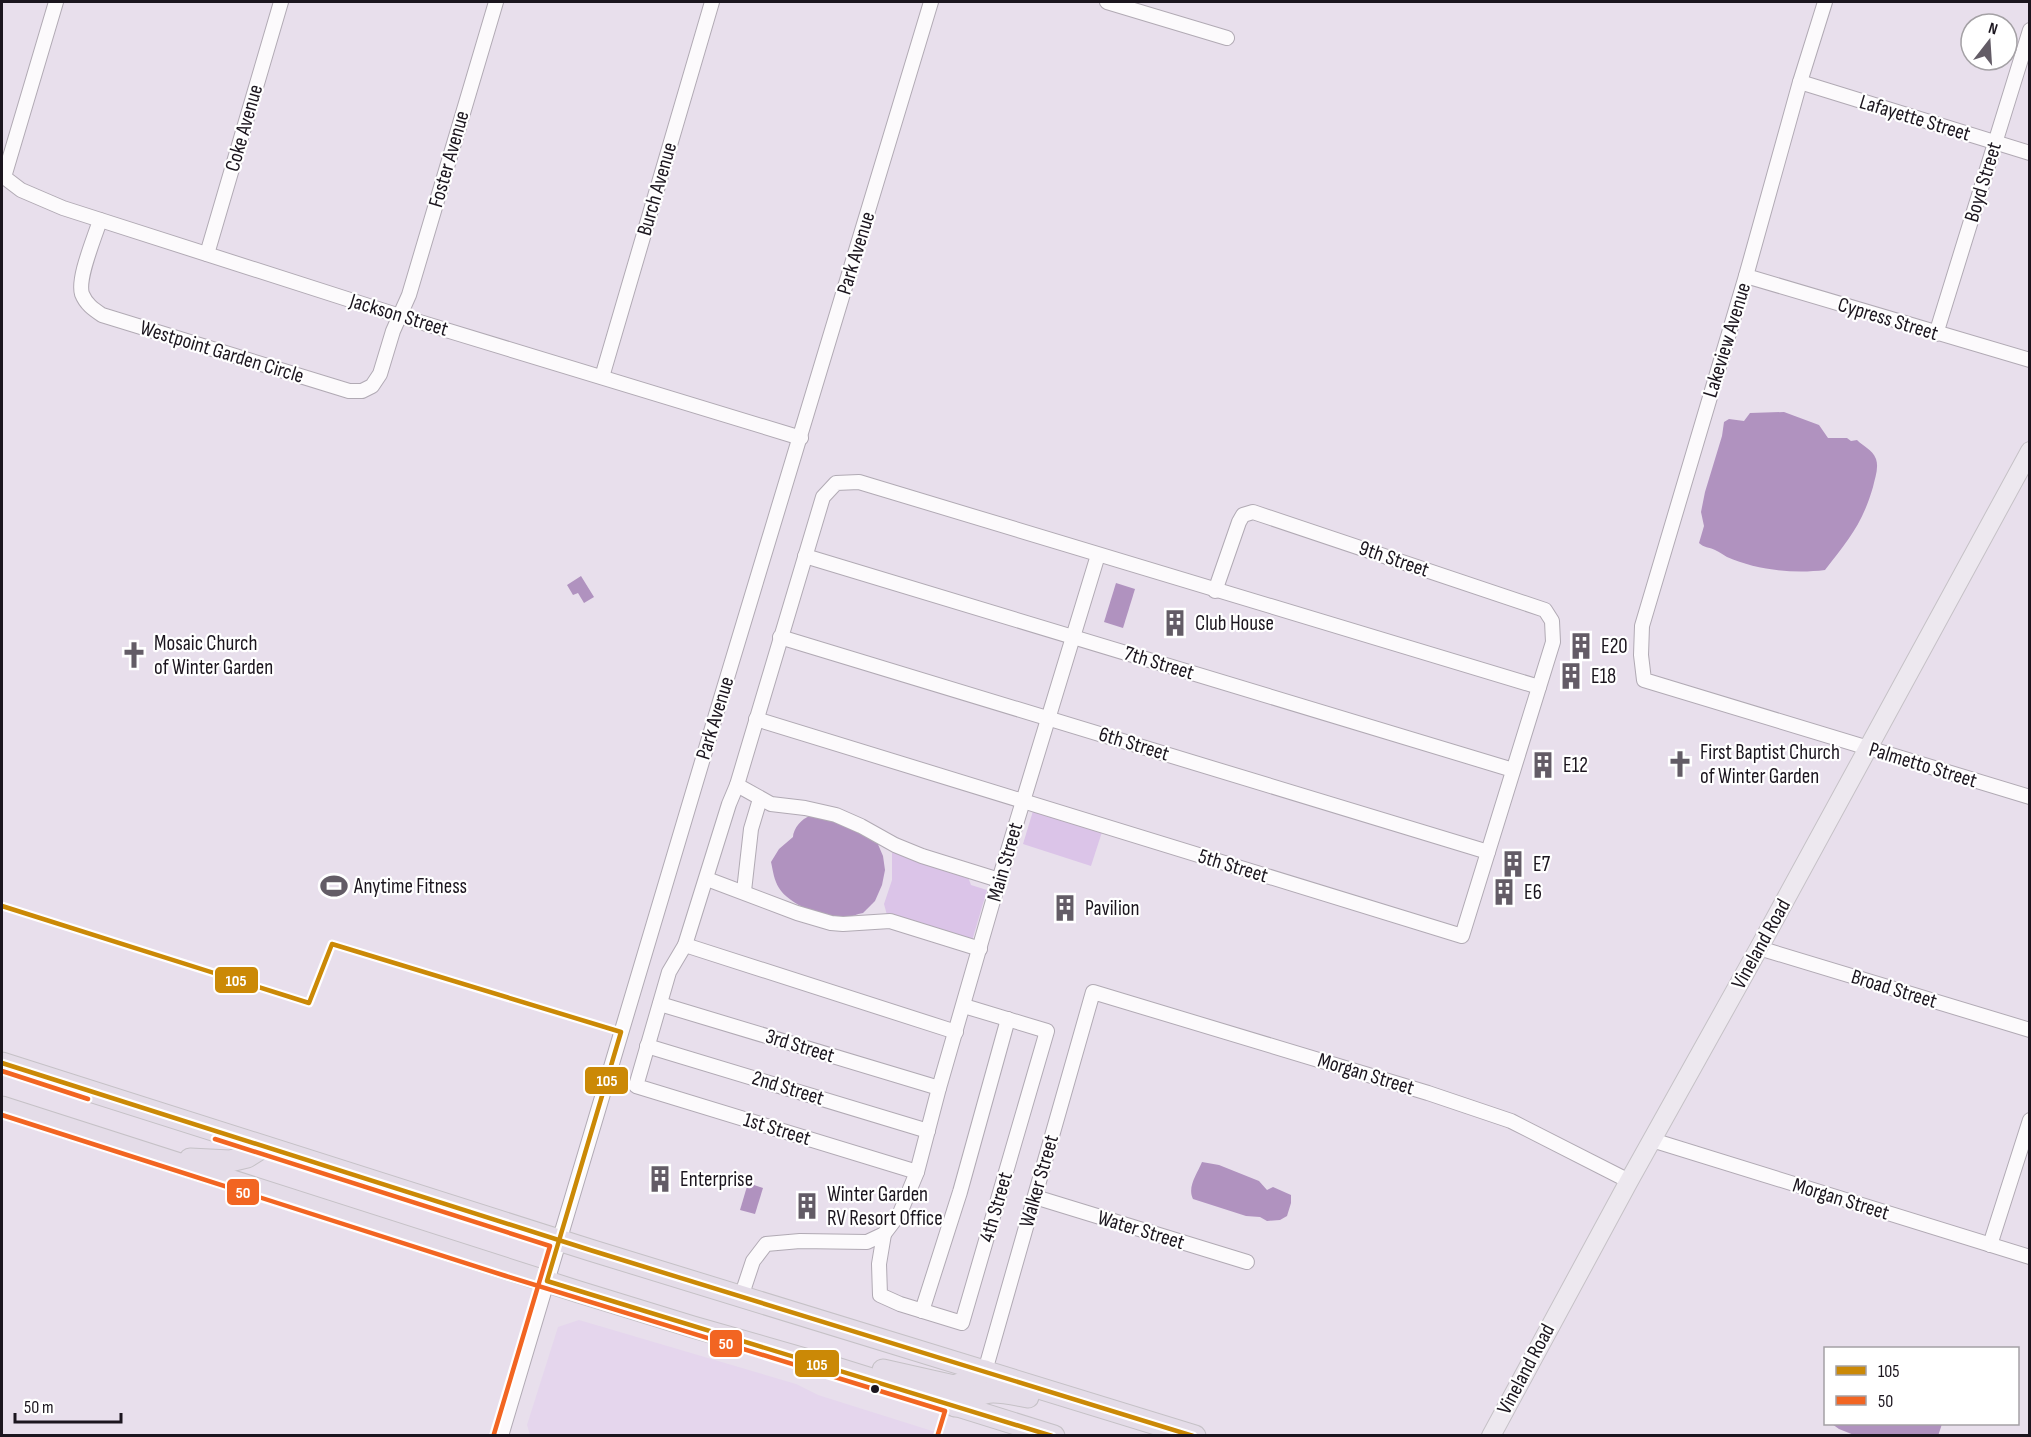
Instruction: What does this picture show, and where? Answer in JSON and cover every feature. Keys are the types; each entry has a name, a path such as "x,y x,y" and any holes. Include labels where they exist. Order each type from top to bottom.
{"highway":[{"path":"2,1063 741,1297 1195,1436"},
{"path":"2,1107 693,1327 833,1367 1054,1436"},
{"path":"160,1157 230,1161 247,1158 263,1147"},
{"path":"833,1367 860,1364 954,1386 985,1371"},
{"path":"955,1406 977,1394 993,1390 1117,1413"}],"main road":[{"name":"Vineland Road","path":"1491,1436 2030,451"}],"street":[{"name":"Jackson Street","path":"56,2 4,177 21,190 63,208 400,316 801,438"},
{"name":"Coke Avenue","path":"207,254 281,2"},
{"name":"Foster Avenue","path":"400,316 410,295 496,2"},
{"name":"Burch Avenue","path":"602,377 712,2"},
{"name":"Park Avenue","path":"501,1436 931,2"},
{"path":"1107,2 1227,38"},
{"name":"Lakeview Avenue","path":"1644,680 1641,655 1642,626 1825,2"},
{"name":"Boyd Street","path":"1936,334 2030,30"},
{"name":"Lafayette Street","path":"1800,82 2030,153"},
{"name":"Westpoint Garden Circle","path":"100,220 82,279 81,292 89,306 102,315 349,391 362,392 372,386 380,374 400,316"},
{"name":"Cypress Street","path":"1746,276 2030,360"},
{"path":"647,1046 669,972 686,945 729,804 737,785 823,496 836,483 848,481 870,486 1539,687"},
{"name":"9th Street","path":"1215,591 1239,522 1243,515 1253,512 1545,610 1552,621 1553,642 1539,687"},
{"name":"Main Street","path":"884,1234 900,1213 917,1172 999,880 1098,555"},
{"name":"7th Street","path":"805,556 1513,770"},
{"name":"6th Street","path":"780,637 1488,852"},
{"name":"Palmetto Street","path":"1644,680 2030,797"},
{"name":"5th Street","path":"756,719 1462,936 1539,687"},
{"path":"737,785 760,800 771,804 836,815 922,856 999,880"},
{"path":"744,891 752,823 760,800"},
{"path":"707,879 831,923 890,921 980,949"},
{"path":"686,945 956,1032"},
{"name":"Broad Street","path":"1759,948 2030,1030"},
{"name":"Morgan Street","path":"1093,992 1428,1093 1511,1121 1629,1181"},
{"name":"Walker Street","path":"985,1371 1093,992"},
{"name":"3rd Street","path":"660,1004 939,1088"},
{"name":"4th Street","path":"884,1234 879,1264 880,1295 900,1304 962,1323 1047,1031 964,1006"},
{"path":"922,1311 960,1192 1008,1019"},
{"name":"1st Street","path":"647,1046 636,1086 917,1172"},
{"name":"2nd Street","path":"647,1046 928,1131"},
{"path":"1990,1245 2030,1120"},
{"name":"Morgan Street","path":"1652,1140 2030,1257"},
{"name":"Water Street","path":"1035,1197 1247,1262"},
{"path":"741,1297 753,1261 766,1244 800,1241 867,1242 884,1234"}],"shaded area":[{"path":"1784,412 1819,425 1828,438 1857,440 1870,450 1876,459 1876,477 1864,512 1854,532 1825,570 1788,571 1763,568 1727,557 1699,543 1704,526 1701,512 1705,492 1724,422 1729,419 1744,421 1750,413"},
{"path":"581,576 594,597 584,603 578,593 573,595 567,585"},
{"path":"1116,583 1135,589 1123,628 1104,622"},
{"path":"1033,811 1102,832 1091,866 1023,844"},
{"path":"810,816 844,823 877,842 883,856 885,870 875,901 863,913 837,918 818,913 791,900 777,885 771,862 779,849 793,837 798,824"},
{"path":"892,852 968,877 971,885 987,890 972,941 887,915 884,904 892,880"},
{"path":"1202,1162 1219,1165 1259,1181 1267,1190 1273,1187 1291,1195 1287,1216 1280,1220 1267,1221 1260,1217 1246,1216 1193,1199 1192,1185"},
{"path":"748,1183 763,1188 755,1214 740,1210"},
{"path":"579,1320 796,1384 818,1395 945,1435 530,1435 527,1425 558,1327"},
{"path":"1833,1425 1942,1425 1938,1436 1854,1435"}],"transit line":[{"name":"105","path":"2,906 309,1003 332,944 621,1032 547,1281 1052,1436"},
{"name":"105","path":"2,1063 590,1250 1193,1436"},
{"name":"50","path":"2,1071 88,1099"},
{"name":"50","path":"2,1115 506,1276 945,1411 938,1434"},
{"name":"50","path":"215,1139 550,1246 494,1434"}],"place":[{"name":"Club House","path":"1175,623"},
{"name":"E20","path":"1581,646"},
{"name":"Mosaic Church of Winter Garden","path":"134,655"},
{"name":"E18","path":"1571,676"},
{"name":"First Baptist Church of Winter Garden","path":"1680,764"},
{"name":"E12","path":"1543,765"},
{"name":"E7","path":"1513,864"},
{"name":"Anytime Fitness","path":"334,886"},
{"name":"E6","path":"1504,892"},
{"name":"Pavilion","path":"1065,908"},
{"name":"Enterprise","path":"660,1179"},
{"name":"Winter Garden RV Resort Office","path":"807,1206"}]}
